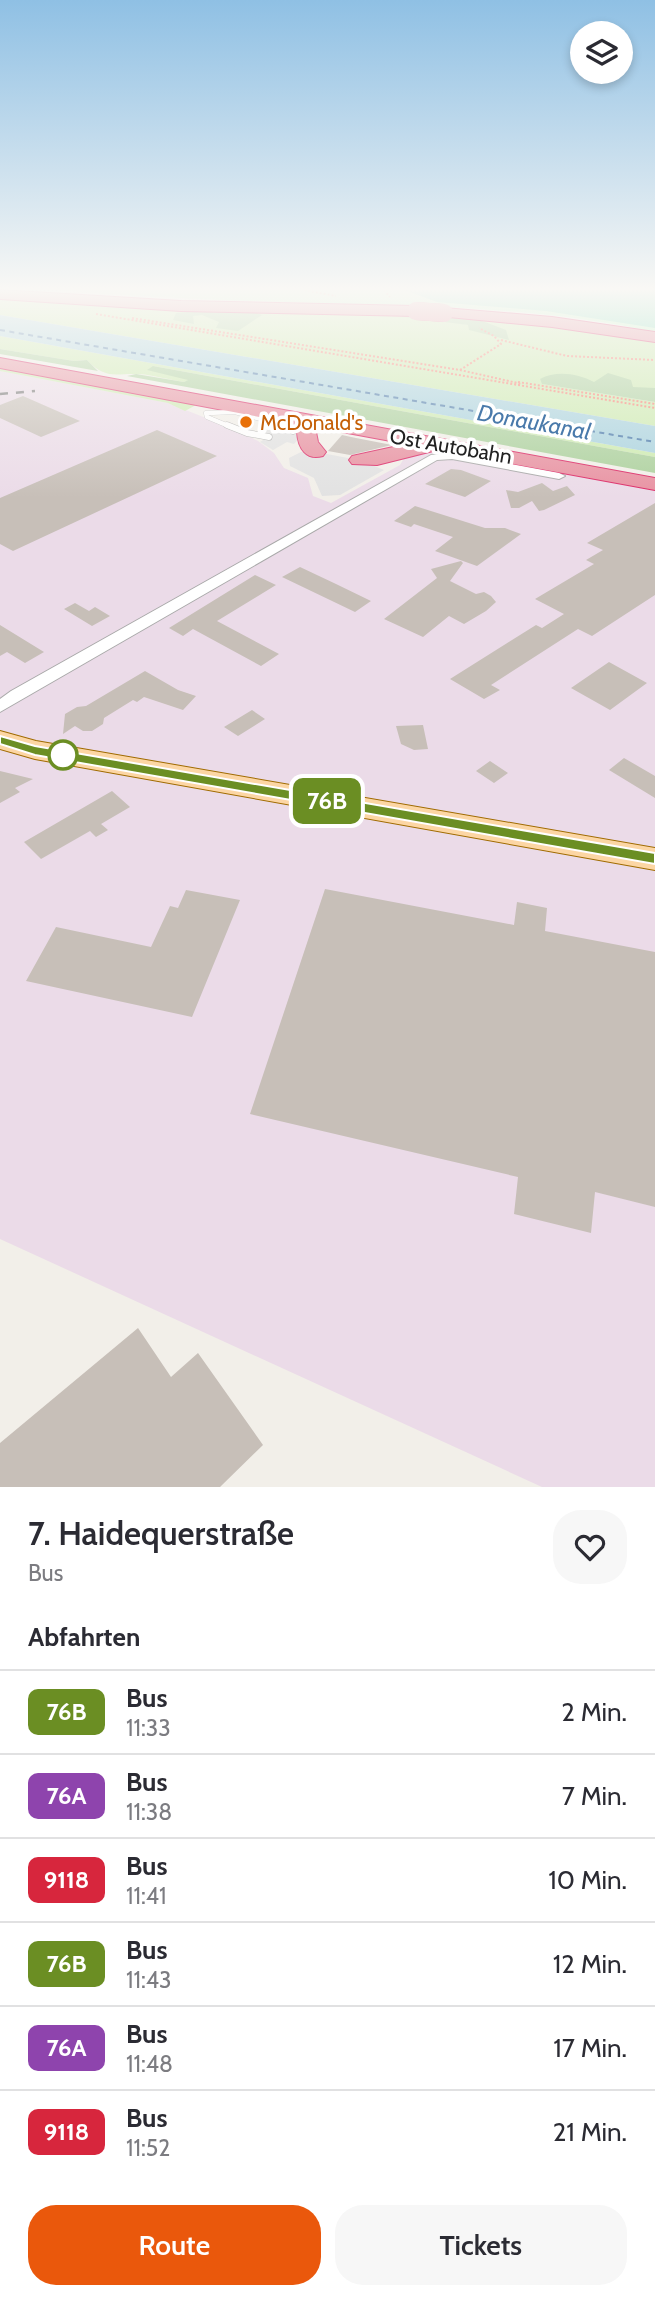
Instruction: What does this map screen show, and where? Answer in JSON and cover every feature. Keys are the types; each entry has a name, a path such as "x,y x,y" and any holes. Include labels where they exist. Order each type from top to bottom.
{"highway":[{"name":"Ost Autobahn","path":"0,363 300,437 447,445 655,484"},
{"path":"359,460 378,460 407,449 447,445"}],"main road":[{"path":"0,740 35,750 655,859"}],"street":[{"path":"0,707 16,694 435,457 452,456 559,476"}],"lane":[{"path":"269,437 247,433 207,417 206,413 220,411 275,421 292,427 300,437"}],"path":[{"path":"360,359 655,406"},
{"path":"392,359 655,406"},
{"path":"460,370 478,359"},
{"path":"508,380 533,388"}],"shaded area":[{"path":"0,371 168,403 236,430 274,453 284,468 308,478 313,496 331,503 400,465 407,453 434,449 655,490 655,1487 542,1487 0,1239"},
{"path":"270,423 299,430 296,435 301,436 294,444 287,442 273,450 260,442 271,435 261,431"},
{"path":"301,452 359,460 384,470 340,495 322,496 314,478 290,466 289,458"}],"green space":[{"path":"31,359 87,360 98,371"},
{"path":"64,359 131,359 655,453 655,457 153,366 189,380 184,382 145,375 111,374 105,373 87,360"},
{"path":"262,359 655,359 655,388 540,379 543,384 655,402 655,426"},
{"path":"153,366 655,457 655,473 127,376 136,374 184,382 188,380 147,370"},
{"path":"0,368 196,405 185,411 168,403 0,371"},
{"path":"608,373 631,380 633,387 655,388 655,402 542,384 540,379 567,374 594,382"}],"water":[{"name":"Donaukanal","path":"131,359 262,359 655,426 655,453"}],"building":[{"path":"23,396 80,421 41,437 0,418 0,405"},
{"path":"157,430 217,456 13,551 0,544 0,498"},
{"path":"342,435 392,445 350,455 328,451"},
{"path":"451,469 491,481 465,497 425,484"},
{"path":"542,483 553,491 567,486 575,495 544,510 539,511 532,501 519,508 511,508 506,490 518,492"},
{"path":"655,503 655,595 592,636 578,629 491,685 500,690 484,699 450,679 536,625 542,628 564,614 535,599 594,564 586,560 603,550 587,543"},
{"path":"415,506 485,528 505,528 521,534 477,566 435,551 453,537 414,524 411,527 394,521"},
{"path":"461,561 463,563 450,581 476,594 484,592 491,596 496,602 486,611 464,624 449,616 423,637 384,619 437,578 431,569"},
{"path":"300,567 371,601 355,612 282,577"},
{"path":"255,575 276,585 217,621 279,654 261,666 193,629 183,636 169,628"},
{"path":"75,603 89,611 95,607 110,616 92,626 64,609"},
{"path":"0,625 44,652 25,663 7,652 0,656"},
{"path":"609,662 647,683 610,710 571,688"},
{"path":"145,671 178,690 196,696 183,710 144,697 137,702 133,700 104,718 103,724 92,731 83,731 75,726 63,734 65,714 77,707 86,706"},
{"path":"252,710 265,719 238,736 224,727"},
{"path":"423,725 428,749 414,750 401,744 396,726"},
{"path":"624,758 655,776 655,798 609,770"},
{"path":"490,761 508,773 494,783 476,771"},
{"path":"0,771 33,779 15,788 20,792 0,803"},
{"path":"112,791 130,807 101,824 108,830 96,837 90,831 41,859 24,842"},
{"path":"325,889 514,925 517,902 547,908 545,931 655,952 655,1207 595,1192 591,1233 514,1214 518,1177 250,1114"},
{"path":"186,890 240,900 192,1017 26,981 56,927 151,947 170,906 178,908"},
{"path":"138,1328 171,1377 198,1353 263,1445 220,1487 0,1487 0,1443"}],"ferry route":[{"path":"172,359 655,442"}],"railway":[{"path":"0,394 35,391"}],"bus line":[{"name":"76B","path":"0,740 35,750 655,859"}],"place":[{"name":"McDonald's","path":"246,422"}]}
